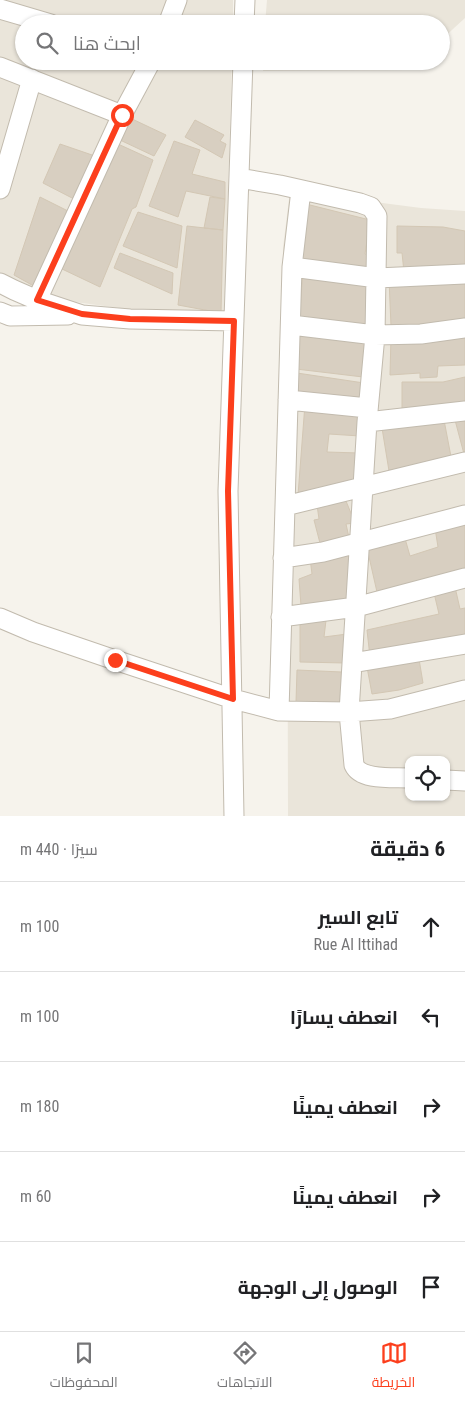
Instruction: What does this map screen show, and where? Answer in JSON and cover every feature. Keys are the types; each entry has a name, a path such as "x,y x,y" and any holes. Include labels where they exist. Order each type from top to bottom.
{"street":[{"path":"171,15 177,0"},
{"path":"244,15 245,0"},
{"path":"0,10 18,15"},
{"path":"0,67 122,115"},
{"path":"37,300 122,115 147,70"},
{"path":"234,816 228,491 243,70"},
{"path":"0,189 32,79"},
{"path":"239,178 360,203 374,209 377,216 377,278 374,335 349,712 354,765 357,771 364,775 405,778"},
{"path":"279,712 292,267 300,190"},
{"path":"292,267 377,278 465,274"},
{"path":"0,283 37,300 82,314"},
{"path":"0,312 10,316 82,314 130,319 234,321"},
{"path":"291,325 374,335 421,334 465,328"},
{"path":"288,400 368,415 465,411"},
{"path":"285,506 465,462"},
{"path":"283,558 323,552 465,515"},
{"path":"281,617 356,607 465,578"},
{"path":"0,618 78,648 233,699 279,712 349,712 390,709 465,690"},
{"path":"352,663 465,644"},
{"path":"450,780 465,781"}],"shaded area":[{"path":"0,0 233,0 233,15 15,15 15,70 232,70 224,322 0,292"},
{"path":"267,0 465,0 465,18 450,32 450,15 266,15"},
{"path":"263,70 406,70 263,71"},
{"path":"290,191 421,208 465,211 465,816 288,816 287,379 283,248"}],"building":[{"path":"130,118 166,135 154,156 120,140"},
{"path":"195,120 224,135 220,141 226,144 222,158 185,137"},
{"path":"174,141 200,150 192,174 225,182 225,199 186,191 178,217 149,206"},
{"path":"60,144 95,156 74,199 43,183"},
{"path":"118,144 153,160 136,207 132,209 100,287 62,269"},
{"path":"40,197 72,213 39,289 14,275"},
{"path":"210,197 225,199 223,230 204,228"},
{"path":"306,204 370,220 365,254 373,257 370,275 297,260"},
{"path":"138,212 182,226 177,268 123,246"},
{"path":"187,226 223,230 221,313 178,305"},
{"path":"397,226 443,227 465,231 465,272 404,272 402,253 397,253"},
{"path":"120,253 173,273 172,294 114,268"},
{"path":"303,270 368,284 368,332 299,323"},
{"path":"465,278 465,325 391,326 389,279"},
{"path":"300,330 369,340 363,377 296,369"},
{"path":"465,332 465,365 438,366 437,377 420,378 420,373 390,375 391,336"},
{"path":"297,373 364,383 362,405 294,394"},
{"path":"465,377 465,406 402,411 402,382 443,382"},
{"path":"305,404 359,410 360,436 329,434 327,452 359,453 361,486 298,495"},
{"path":"465,417 465,453 464,454 455,420"},
{"path":"444,420 452,462 390,477 382,428"},
{"path":"346,501 355,523 346,524 350,542 321,547 314,520 319,519 317,505"},
{"path":"465,518 465,572 377,592 367,548 404,535 410,556 438,547 435,528"},
{"path":"352,551 353,597 301,606 299,579 312,574 310,558"},
{"path":"455,587 460,609 465,608 465,639 370,657 367,630 439,614 434,593"},
{"path":"327,612 324,637 347,634 345,663 300,662 300,615"},
{"path":"419,659 423,683 399,690 372,694 367,667"},
{"path":"297,670 342,672 340,703 296,702"}],"route":[{"path":"115,660 233,699 228,491 234,321 130,319 82,314 37,300 122,115"}]}
